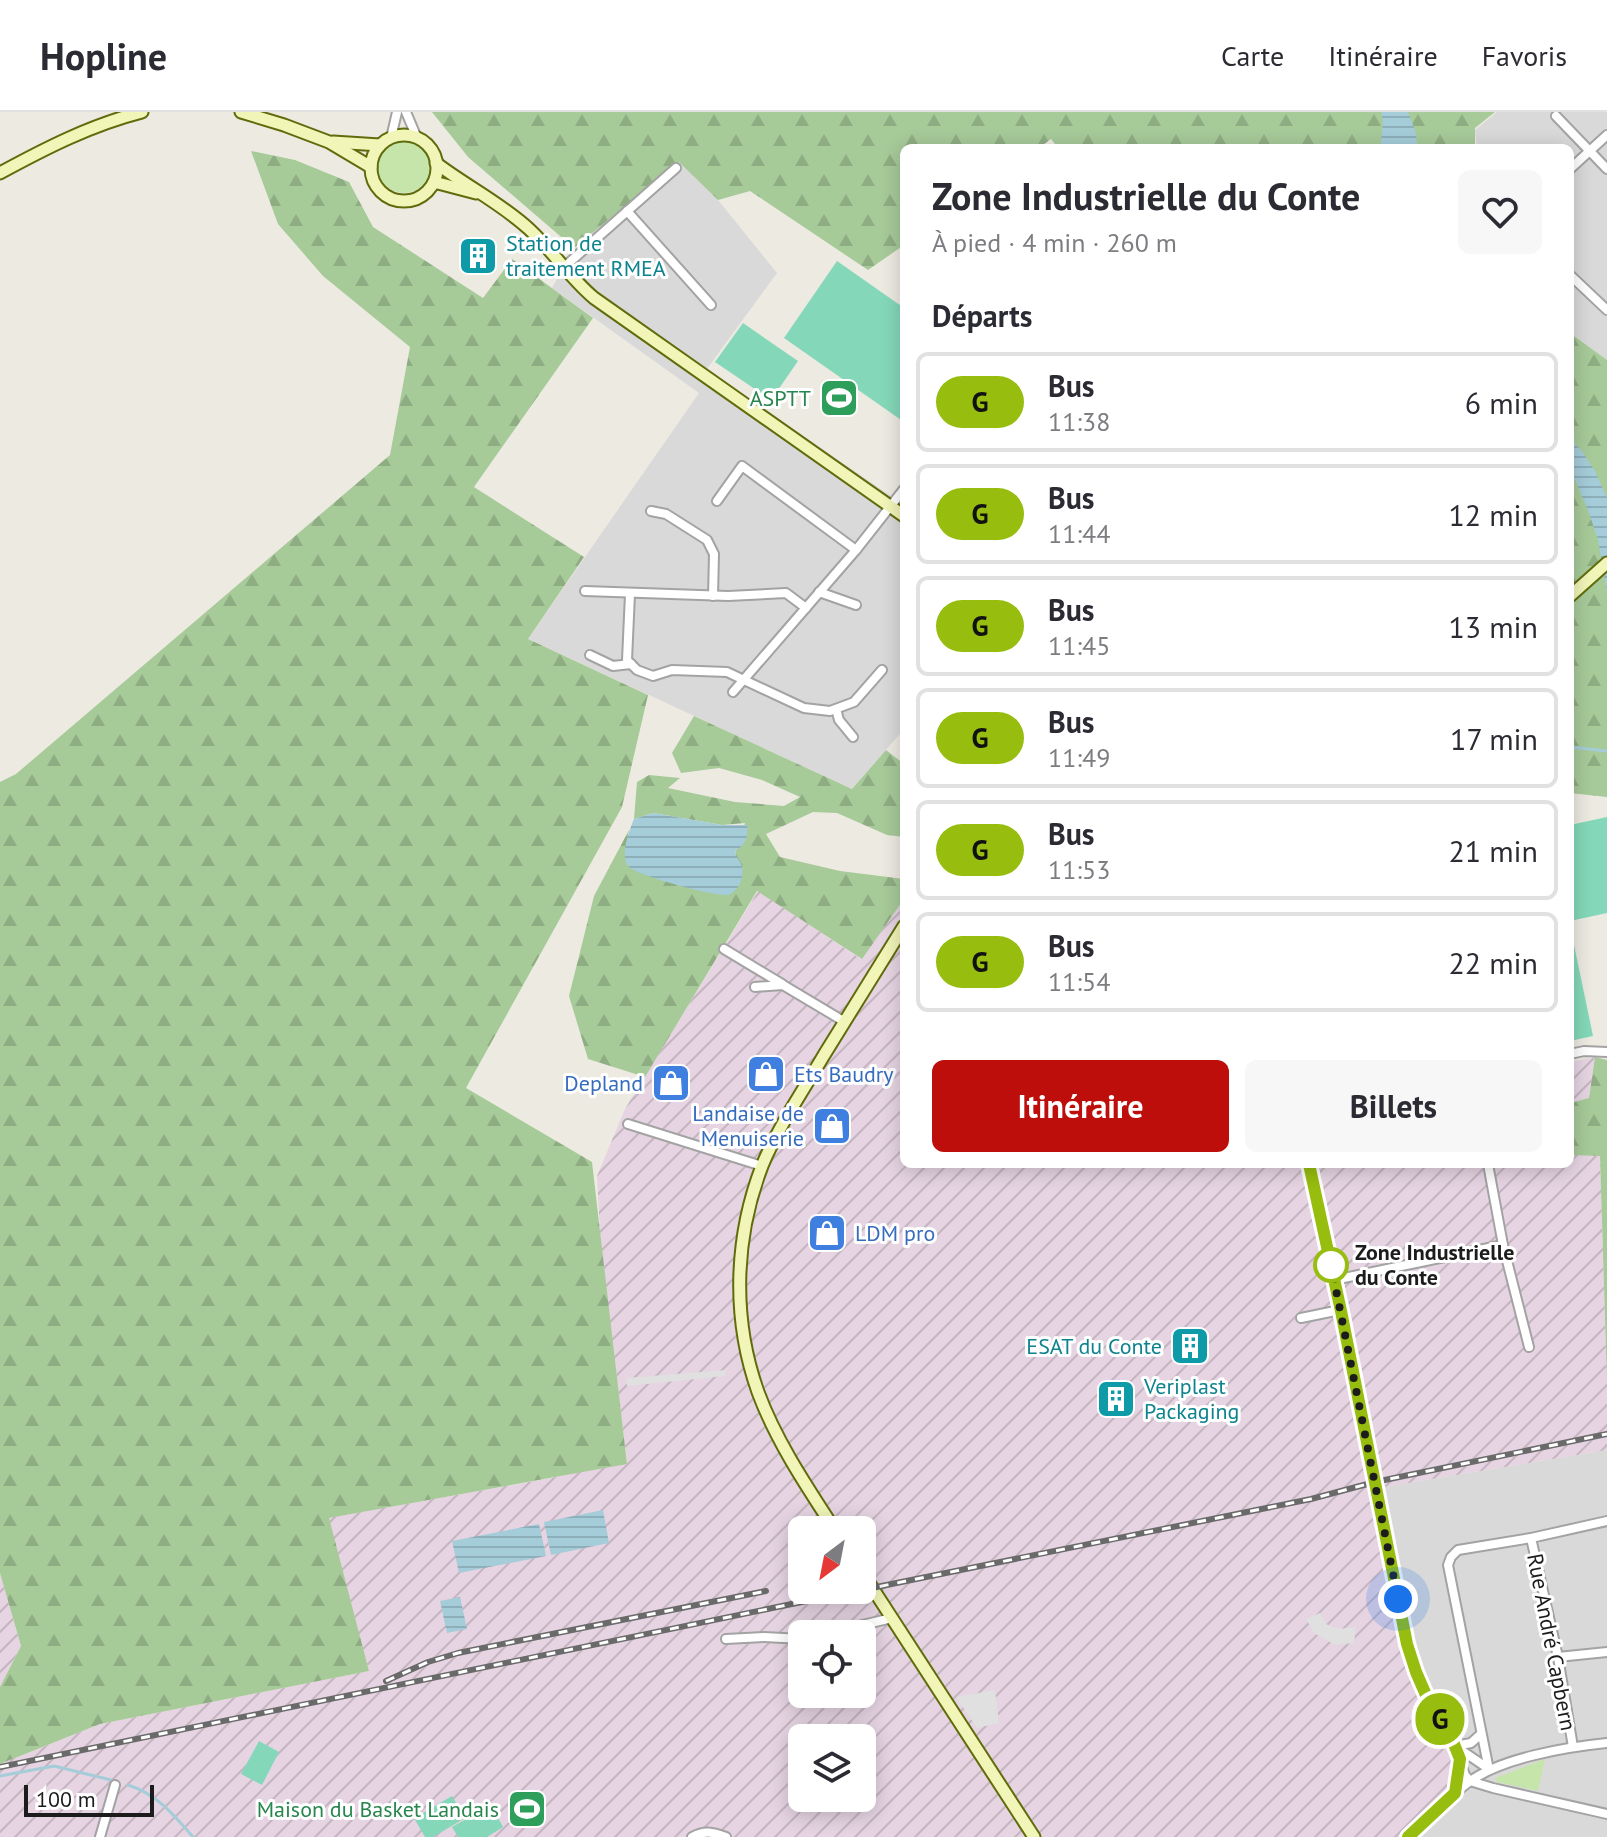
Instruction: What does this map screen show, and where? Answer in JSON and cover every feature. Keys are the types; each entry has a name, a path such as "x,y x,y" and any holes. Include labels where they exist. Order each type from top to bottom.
{"street":[{"path":"0,173 93,127 142,112"},
{"path":"241,112 329,142 371,167"},
{"path":"391,138 397,112"},
{"path":"406,112 417,138"},
{"path":"1556,116 1607,169"},
{"path":"404,135 417,138 433,153 437,173 434,182 421,197 402,201 389,198 373,180 373,155 380,145 391,138 404,135"},
{"path":"1574,165 1607,135"},
{"path":"329,142 380,145"},
{"path":"436,163 507,210 544,244 594,298 900,513"},
{"path":"563,268 676,168"},
{"path":"434,182 484,195"},
{"path":"627,211 711,305"},
{"path":"1574,279 1607,310"},
{"path":"717,501 748,458"},
{"path":"742,466 856,550"},
{"path":"733,692 856,550 900,494"},
{"path":"651,511 666,514 707,540 714,554 713,596"},
{"path":"1574,593 1607,563"},
{"path":"585,591 713,596 786,593 806,608"},
{"path":"819,592 856,605"},
{"path":"630,594 627,660 637,670 653,676 672,670 727,672 804,708 830,711 854,702 882,670"},
{"path":"833,609 834,598"},
{"path":"590,655 613,666 631,664"},
{"path":"836,709 839,720 853,737"},
{"path":"826,1516 776,1431 759,1393 747,1352 739,1302 743,1231 762,1166 787,1116 900,933"},
{"path":"724,949 845,1022"},
{"path":"755,987 783,985"},
{"path":"1574,1053 1607,1052"},
{"path":"628,1124 762,1166"},
{"path":"1310,1168 1407,1644 1426,1695 1455,1746 1470,1781 1607,1814"},
{"path":"1489,1168 1503,1245 1529,1347"},
{"path":"1334,1280 1503,1245"},
{"path":"1301,1318 1340,1310"},
{"path":"1489,1770 1448,1565 1451,1557 1458,1550 1607,1521"},
{"name":"Rue André Capbern","path":"1531,1538 1558,1657 1573,1747"},
{"path":"876,1593 1034,1837"},
{"path":"876,1622 892,1618"},
{"path":"726,1639 788,1638"},
{"path":"1558,1657 1607,1652"},
{"path":"1455,1746 1471,1743 1481,1734"},
{"path":"1408,1837 1455,1793 1489,1770 1573,1747 1607,1743"},
{"path":"1455,1746 1489,1770"},
{"path":"1455,1793 1460,1759"},
{"path":"100,1837 115,1785"},
{"path":"692,1837 709,1831 726,1837"}],"shaded area":[{"path":"1497,112 1607,112 1607,360 1574,336 1574,144 1477,144 1475,130"},
{"path":"679,161 718,200 777,273 706,370 900,502 900,734 852,789 528,639 699,393 552,288 574,248"},
{"path":"758,891 861,959 900,905 900,1168 1574,1168 1574,1155 1600,1155 1607,1450 1384,1487 1426,1695 1465,1790 1415,1837 0,1837 0,1764 100,1724 369,1671 328,1518 627,1462 601,1251 597,1176 625,1109"},
{"path":"1595,1057 1589,1098 1574,1102 1574,1061"},
{"path":"726,1370 725,1376 627,1386 627,1378"},
{"path":"1607,1450 1607,1837 1415,1837 1465,1789 1452,1736 1422,1671 1384,1487"},
{"path":"0,1573 21,1646 0,1687"},
{"path":"1320,1613 1326,1624 1338,1629 1356,1627 1354,1643 1335,1645 1314,1633 1306,1619"},
{"path":"995,1690 999,1723 977,1728 956,1697"}],"green space":[{"path":"432,112 1495,112 1475,128 1475,144 1055,144 1051,139 1044,144 900,144 900,248 868,270 750,191 718,200 679,162 574,248 468,157"},
{"path":"404,141 422,149 430,167 422,185 404,193 386,185 378,167 386,149"},
{"path":"251,151 295,160 349,182 373,227 483,298 512,259 593,318 474,487 584,557 528,639 648,695 622,807 466,1088 592,1162 627,1464 329,1518 369,1671 100,1724 0,1764 0,1687 21,1646 0,1573 0,782 16,774 390,455 410,347 323,276 278,224"},
{"path":"837,261 900,305 900,419 784,338"},
{"path":"743,323 798,361 771,400 715,362"},
{"path":"1574,336 1607,360 1607,797 1574,793"},
{"path":"694,716 852,789 886,750 900,761 900,837 887,835 837,813 813,812 766,834 780,857 840,871 900,878 900,905 862,959 757,891 645,1077 588,1059 569,996 594,896 629,830 625,857 739,885 742,868 735,854 745,823 722,825 653,813 634,819 637,782 649,775 680,778 668,788 735,802 784,806 800,797 762,780 719,768 681,773 672,753"},
{"path":"1607,817 1607,913 1574,920 1574,824"},
{"path":"1574,945 1593,1036 1574,1040"},
{"path":"1595,1057 1607,1060 1607,1383 1600,1156 1574,1155 1574,1102 1589,1098"},
{"path":"259,1741 279,1752 262,1785 241,1774"},
{"path":"1545,1759 1538,1791 1497,1782 1495,1778"},
{"path":"452,1796 465,1818 433,1837 425,1837 414,1818"},
{"path":"491,1805 503,1827 487,1837 458,1837 452,1827"}],"water":[{"path":"1381,112 1408,112 1417,144 1381,144"},
{"path":"1574,443 1595,471 1607,498 1607,592 1598,540 1575,480"},
{"path":"653,813 722,825 747,825 746,840 735,854 742,870 741,882 736,890 728,895 709,893 659,880 628,866 625,849 634,819"},
{"path":"603,1510 609,1543 551,1555 544,1522"},
{"path":"539,1524 546,1556 459,1573 452,1541"},
{"path":"460,1597 467,1629 447,1633 440,1601"}],"waterway":[{"path":"1574,747 1607,751"},
{"path":"0,1776 54,1766 111,1780"},
{"path":"128,1785 156,1800 193,1837"}],"railway":[{"path":"876,1587 1311,1499 1375,1482 1607,1434"},
{"path":"386,1681 428,1662 458,1653 766,1591"},
{"path":"0,1767 792,1604"}],"bus line":[{"name":"G","path":"1310,1168 1407,1644 1426,1695 1460,1759 1455,1793 1408,1837"}],"place":[{"name":"Station de traitement RMEA","path":"478,256"},
{"name":"ASPTT","path":"839,398"},
{"name":"Ets Baudry","path":"766,1074"},
{"name":"Depland","path":"671,1083"},
{"name":"Landaise de Menuiserie","path":"832,1126"},
{"name":"LDM pro","path":"827,1233"},
{"name":"Zone Industrielle du Conte","path":"1331,1265"},
{"name":"ESAT du Conte","path":"1190,1346"},
{"name":"Veriplast Packaging","path":"1116,1399"},
{"name":"Maison du Basket Landais","path":"527,1809"}],"route":[{"path":"1331,1265 1398,1599"}]}
